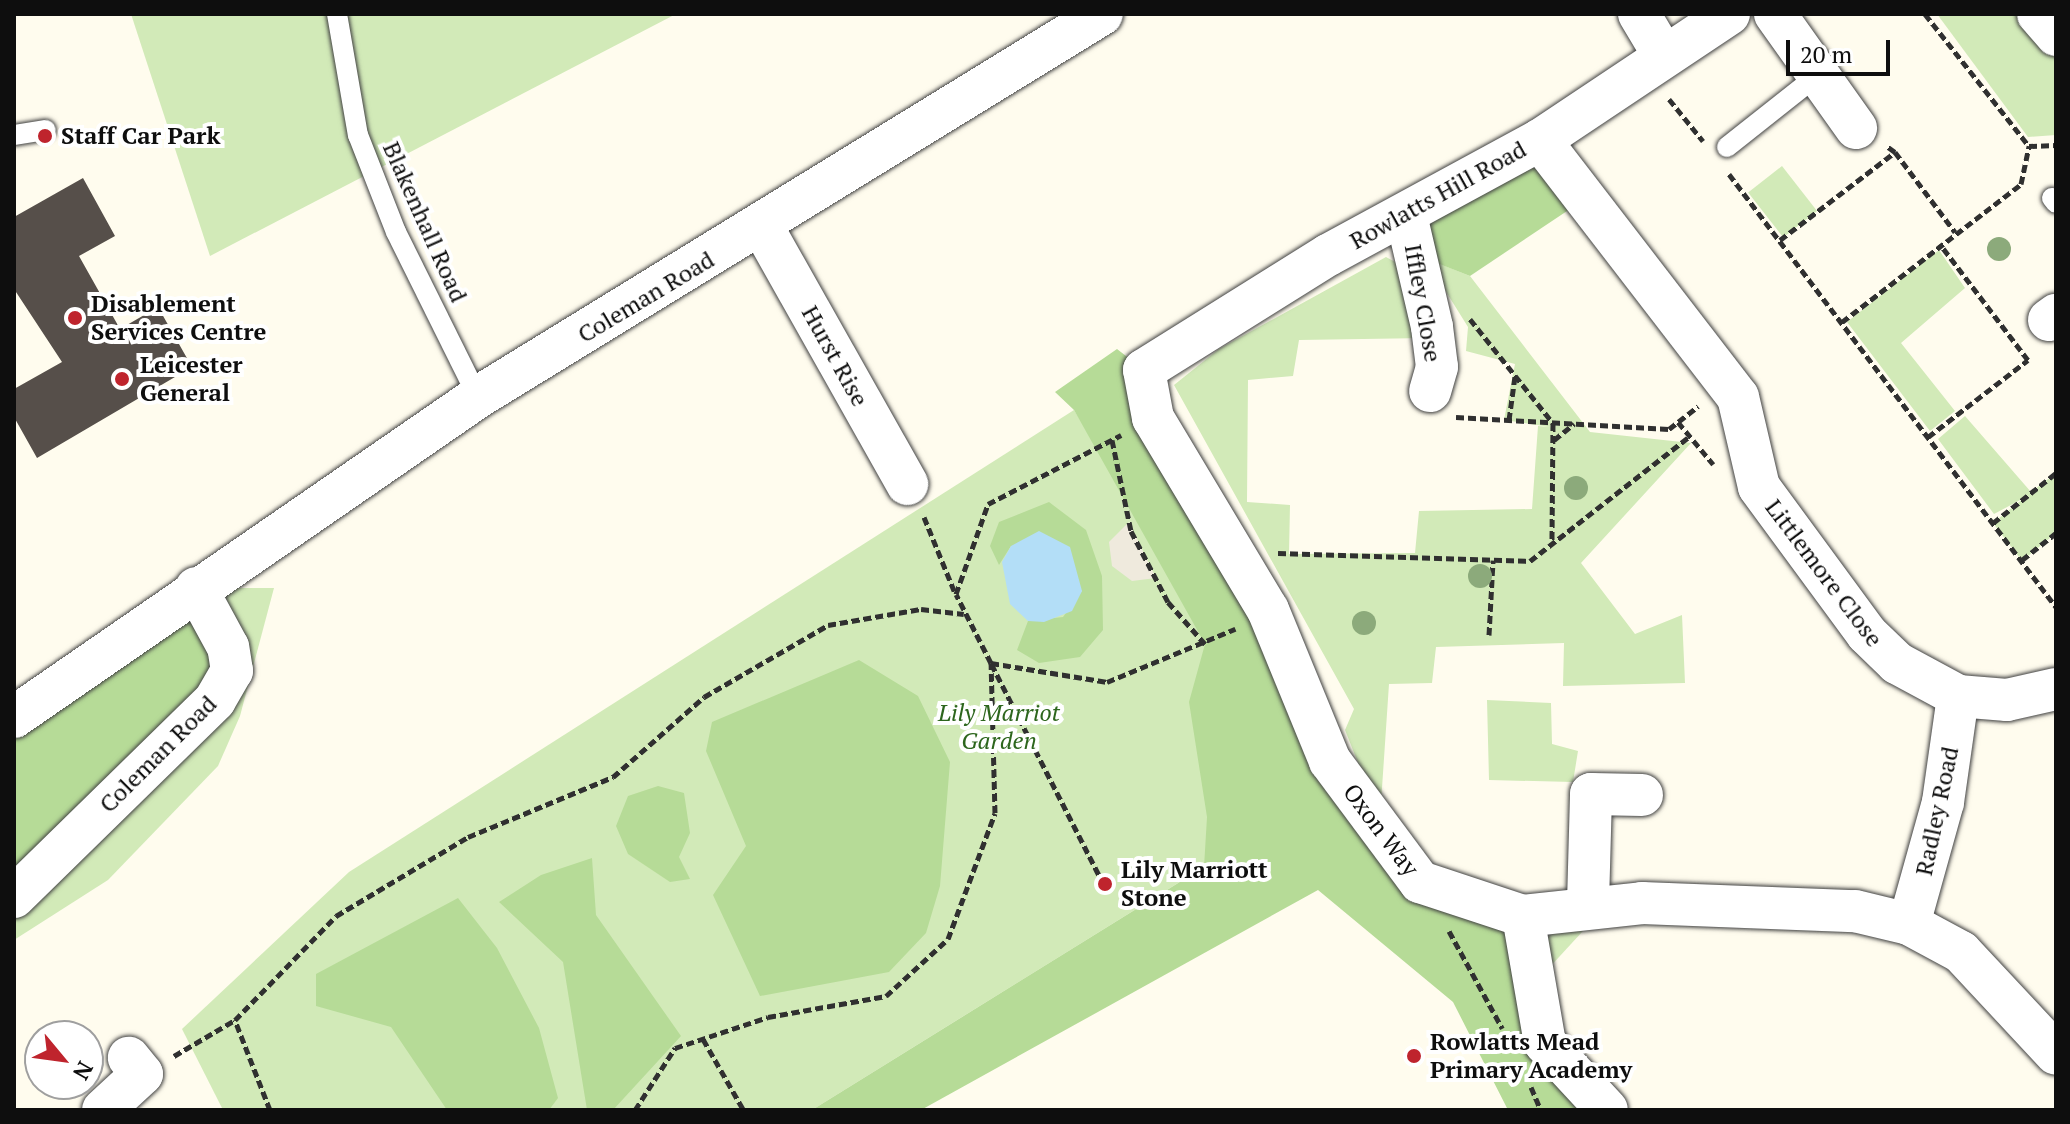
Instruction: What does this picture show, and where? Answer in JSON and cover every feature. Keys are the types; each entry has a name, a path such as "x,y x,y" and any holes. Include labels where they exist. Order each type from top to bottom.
{"street":[{"name":"Coleman Road","path":"14,717 196,588 478,397 763,228 982,83 1102,14"},
{"path":"1639,14 1664,56"},
{"name":"Rowlatts Hill Road","path":"1144,370 1406,215 1540,140 1729,14"},
{"path":"1775,14 1856,128"},
{"path":"2038,14 2056,35"},
{"name":"Littlemore Close","path":"1540,140 1738,397 1759,487 1800,549 1887,654 1958,696 2007,700 2056,689"},
{"name":"Iffley Close","path":"1406,215 1432,327 1437,367 1430,391"},
{"name":"Hurst Rise","path":"763,228 907,484"},
{"name":"Oxon Way","path":"1144,370 1153,418 1236,551 1330,761 1420,882 1523,916 1588,903 1855,911 1909,924 1961,952 2056,1053"},
{"name":"Coleman Road","path":"14,897 215,700 232,671 228,647 196,588"},
{"name":"Radley Road","path":"1909,924 1943,802 1958,696"},
{"path":"1588,903 1591,794 1642,795"},
{"path":"1523,916 1545,1043 1607,1110"},
{"path":"103,1110 136,1066"}],"lane":[{"name":"Blakenhall Road","path":"337,14 358,135 396,232 478,397"},
{"path":"1717,147 1818,75"},
{"path":"14,135 46,130"}],"path":[{"path":"1925,14 2029,146"},
{"path":"1856,128 1895,152 1955,232"},
{"path":"1699,136 1717,147"},
{"path":"2029,146 2056,145"},
{"path":"1842,322 2021,184 2029,146"},
{"path":"1780,240 1895,152"},
{"path":"1726,170 2056,607"},
{"path":"1928,437 2028,360 1940,244"},
{"path":"1467,316 1553,423 1552,544"},
{"path":"1509,420 1515,375"},
{"path":"1430,391 1429,416 1669,429 1727,383"},
{"path":"956,594 988,504 1153,418"},
{"path":"1553,441 1575,424"},
{"path":"1236,551 1530,561 1690,436"},
{"path":"991,663 1107,682 1205,644 1168,602 1131,531 1112,440"},
{"path":"1993,523 2056,473"},
{"path":"907,484 964,614 1104,885"},
{"path":"2022,561 2056,533"},
{"path":"1489,635 1493,560"},
{"path":"136,1066 235,1020 336,916 468,837 613,777 704,697 828,625 921,609 964,614"},
{"path":"635,1110 675,1048 768,1017 886,996 948,939 995,813 991,663"},
{"path":"1420,882 1506,1037"},
{"path":"235,1020 270,1110"},
{"path":"703,1039 743,1109"},
{"path":"1527,1078 1541,1110"}],"green space":[{"path":"131,14 676,14 210,256"},
{"path":"1937,14 2021,14 2056,56 2056,135 2028,137"},
{"path":"1536,142 1585,199 1470,276 1419,256 1406,215"},
{"path":"1782,166 1817,211 1783,237 1748,192"},
{"path":"1939,250 1965,288 1901,343 1955,411 1930,431 1847,322"},
{"path":"1386,257 1408,269 1427,338 1299,340 1293,376 1248,380 1247,502 1290,505 1289,554 1415,553 1419,511 1532,509 1538,426 1550,427 1504,420 1515,364 1466,351 1468,327 1425,258 1470,276 1590,432 1691,443 1581,563 1635,634 1682,615 1685,683 1563,686 1564,643 1436,647 1432,683 1389,684 1380,818 1345,730 1354,709 1174,385 1219,349"},
{"path":"1117,349 1144,370 1396,855 1523,916 1545,1043 1607,1110 1508,1110 1453,1002 1318,890 921,1110 812,1110 1204,867 1207,817 1189,702 1205,644 1074,410 1055,392"},
{"name":"Lily Marriot Garden","path":"1074,410 1315,798 812,1110 223,1110 182,1029 349,872"},
{"path":"1965,416 2031,492 2056,473 2056,533 2022,561 1993,523 2024,498 1994,514 1938,439"},
{"path":"1049,502 1086,530 1102,576 1103,630 1080,657 1039,663 1017,650 1028,621 1063,617 1082,591 1022,545 1011,546 999,565 990,546 999,522"},
{"path":"196,588 274,588 240,716 218,766 108,880 14,940 14,897"},
{"path":"196,588 232,671 14,897 14,717"},
{"path":"859,660 918,696 950,762 940,886 926,933 889,972 760,996 713,895 746,846 706,751 712,722"},
{"path":"1487,700 1551,703 1552,744 1578,751 1573,782 1489,780"},
{"path":"658,786 684,793 690,833 679,857 690,879 670,882 628,854 616,826 628,796"},
{"path":"592,858 596,915 681,1036 613,1110 587,1110 563,962 499,902 541,875"},
{"path":"458,898 497,948 539,1028 558,1098 549,1110 447,1110 391,1027 316,1006 316,974"},
{"path":"1594,919 1548,969 1545,942 1552,932"}],"shaded area":[{"path":"1129,522 1156,578 1132,581 1112,566 1109,542"}],"water":[{"path":"1039,531 1070,547 1082,591 1072,611 1044,622 1028,621 1010,604 1002,562 1011,546"}],"building":[{"name":"Disablement Services Centre","path":"83,178 115,236 79,256 120,329 158,307 192,367 37,458 14,417 14,389 62,362 14,289 14,217"}],"place":[{"name":"Staff Car Park","path":"45,136"},
{"name":"Disablement Services Centre","path":"75,318"},
{"name":"Leicester General","path":"122,379"},
{"name":"Lily Marriott Stone","path":"1105,884"},
{"name":"Rowlatts Mead Primary Academy","path":"1414,1056"}]}
